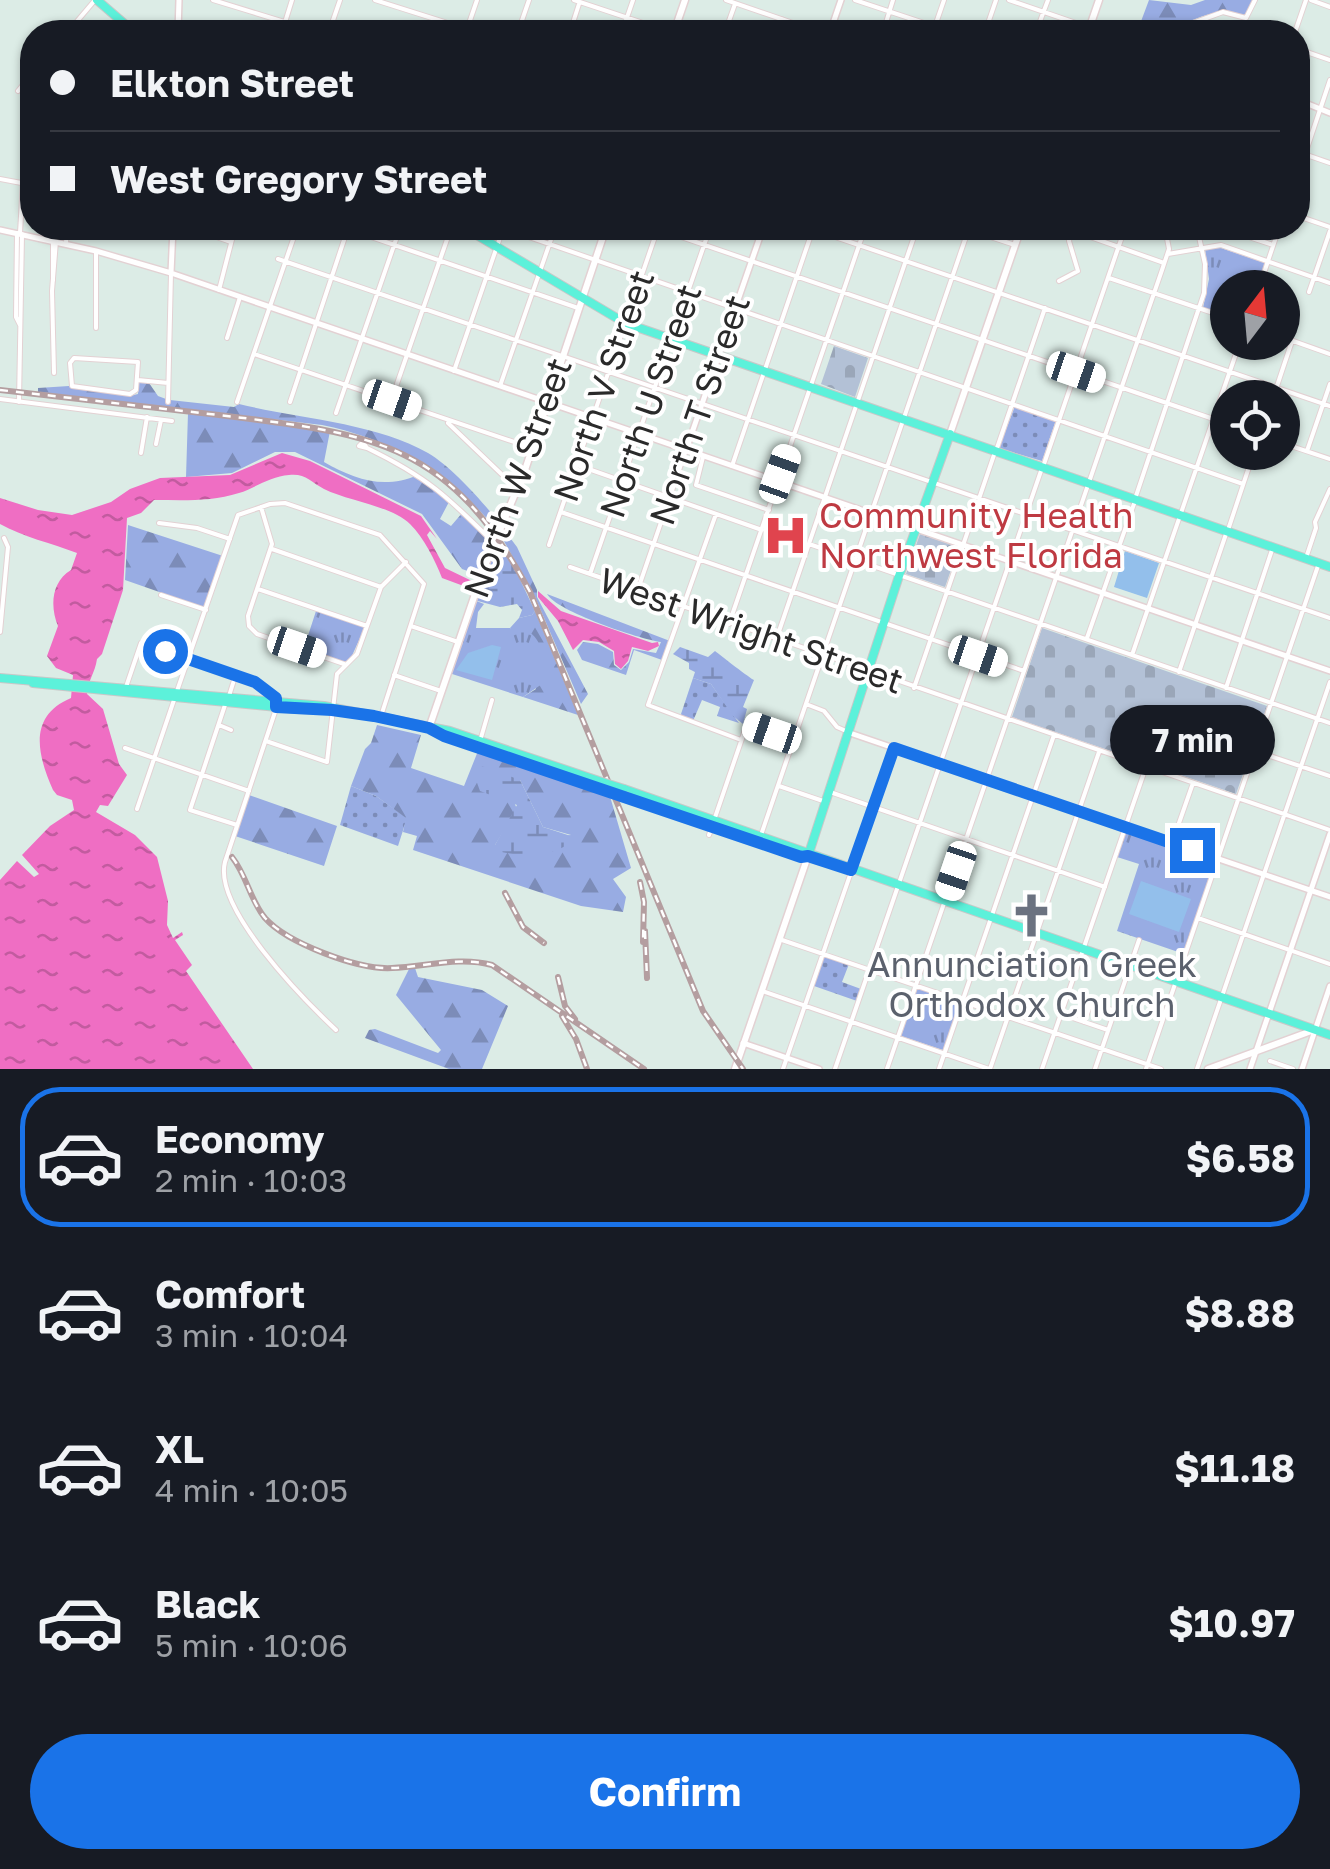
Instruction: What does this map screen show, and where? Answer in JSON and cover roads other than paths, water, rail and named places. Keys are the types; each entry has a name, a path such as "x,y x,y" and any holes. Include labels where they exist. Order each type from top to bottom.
{"main road":[{"path":"100,2 123,20"},
{"path":"488,240 626,323 1330,564"},
{"name":"North W Street","path":"429,728 548,403 602,240"},
{"path":"735,1069 850,733 899,576 952,435 1017,240"},
{"path":"1228,530 1330,564"},
{"path":"1278,549 1308,555"},
{"path":"0,678 324,706 429,728 1330,1035"},
{"path":"1208,1069 1315,1030"}],"street":[{"path":"213,0 276,20"},
{"path":"375,0 434,20"},
{"path":"627,18 633,0"},
{"path":"726,0 782,20"},
{"path":"855,0 909,20"},
{"path":"886,20 893,0"},
{"path":"1009,0 1064,20"},
{"path":"1041,20 1048,0"},
{"path":"1201,20 1223,12 1246,18 1255,0"},
{"path":"1308,0 1330,6"},
{"path":"578,1 633,20"},
{"path":"81,20 100,2"},
{"path":"730,20 736,3"},
{"path":"1310,137 1330,80"},
{"path":"1310,104 1330,114"},
{"path":"1309,292 1330,229"},
{"path":"0,230 20,233 16,318 20,325 19,402"},
{"path":"51,240 171,273 1330,670"},
{"path":"168,402 172,240"},
{"path":"219,290 232,242 226,240"},
{"path":"237,402 293,240"},
{"path":"290,402 343,240"},
{"path":"383,240 578,308"},
{"path":"336,413 396,240"},
{"path":"392,400 447,240"},
{"path":"454,371 497,240"},
{"path":"538,240 1243,484"},
{"path":"500,386 551,240"},
{"name":"North V Street","path":"549,545 653,240"},
{"path":"692,240 1210,418"},
{"name":"North U Street","path":"590,574 706,240"},
{"name":"North T Street","path":"636,592 758,240"},
{"path":"732,466 808,240"},
{"path":"845,240 1253,380"},
{"path":"729,624 861,240"},
{"path":"776,640 913,240"},
{"path":"760,840 963,240"},
{"path":"999,240 1015,246"},
{"path":"1059,280 1078,271 1069,240"},
{"path":"1102,240 1164,263"},
{"path":"836,1069 1120,240"},
{"path":"887,1069 1168,254 1167,240"},
{"path":"1086,640 1200,309 1206,278 1200,240"},
{"path":"1258,240 1273,245"},
{"path":"1265,270 1275,240"},
{"path":"54,373 55,241"},
{"path":"1168,254 1221,245 1330,284"},
{"path":"96,251 96,328"},
{"path":"278,259 1330,618"},
{"path":"1108,278 1210,312"},
{"path":"228,338 240,297"},
{"path":"914,688 1045,308"},
{"path":"1300,344 1330,354"},
{"path":"254,354 532,448"},
{"path":"74,358 136,361 140,364 138,380 135,392 130,394 73,387 71,362 74,358"},
{"path":"1227,380 1234,360"},
{"path":"138,380 168,383"},
{"path":"1307,451 1330,384"},
{"path":"1300,396 1330,406"},
{"path":"0,400 172,422"},
{"path":"141,452 146,418"},
{"path":"445,419 517,489"},
{"path":"156,444 160,420"},
{"path":"1132,656 1210,430"},
{"path":"366,448 428,480 494,543"},
{"path":"1300,449 1330,459"},
{"path":"703,456 696,485 768,510"},
{"path":"577,465 762,530"},
{"path":"1179,672 1248,470"},
{"path":"1308,555 1315,522 1330,489"},
{"path":"137,809 241,514 289,504 373,532 388,541 424,586 381,718"},
{"path":"261,507 272,538 271,548 248,616 249,626 254,632 344,664"},
{"path":"561,512 1024,672"},
{"path":"716,514 648,706 741,740"},
{"path":"159,523 197,528 230,539"},
{"path":"0,632 8,547 4,538"},
{"path":"808,544 1330,723"},
{"path":"271,548 381,587"},
{"path":"1226,688 1258,593 1278,549"},
{"path":"266,741 327,762 337,674 357,654 381,587 406,562"},
{"path":"1147,1067 1319,563"},
{"name":"West Wright Street","path":"570,567 1330,832"},
{"path":"257,588 366,626"},
{"path":"161,596 206,610"},
{"path":"411,626 458,642"},
{"path":"124,690 141,643 236,676 263,687 276,698 266,741 222,873 228,898 250,936 336,1030"},
{"path":"332,662 337,674"},
{"path":"394,675 441,691"},
{"path":"236,676 190,810 237,825"},
{"path":"1197,1069 1330,682"},
{"path":"479,743 492,700"},
{"path":"806,704 824,711 837,727 850,733 1330,897"},
{"path":"218,725 231,730"},
{"path":"712,827 748,725 794,740"},
{"path":"939,1069 1054,735"},
{"path":"125,748 249,790"},
{"path":"784,1069 894,748"},
{"path":"1255,750 1330,776"},
{"path":"761,991 990,1069 1100,751"},
{"path":"1042,1069 1146,767"},
{"path":"1172,843 1193,783"},
{"path":"778,786 826,802"},
{"path":"830,792 1105,886"},
{"path":"1250,1069 1330,832"},
{"path":"1198,918 1330,964"},
{"path":"780,939 1161,1069"},
{"path":"1094,1069 1139,940"},
{"path":"1302,1069 1330,986"},
{"path":"1068,995 1114,1010"},
{"path":"1084,1022 1091,1003"},
{"path":"1061,1014 1108,1030"},
{"path":"744,1044 818,1069"},
{"path":"1270,1062 1292,1069"}],"water":[{"path":"282,453 310,461 421,516 437,539 430,531 427,535 445,568 472,581 469,588 442,578 424,542 402,518 324,489 299,475 276,478 218,498 154,500 141,513 127,518 123,590 87,694 103,709 119,764 127,775 108,806 100,805 96,812 135,835 157,857 168,901 167,925 173,938 182,932 175,940 192,965 186,971 253,1069 0,1069 0,880 17,861 34,877 39,874 22,855 50,826 74,810 72,800 53,790 43,763 40,737 48,715 71,698 73,675 56,668 47,656 58,626 53,603 56,588 71,570 77,553 0,524 0,498 72,515 111,502 130,489 160,478 230,475"},
{"path":"538,591 561,611 658,642 659,646 648,651 632,647 621,669 615,664 614,651 599,642 583,640 573,650 558,621 538,597"}],"railway":[{"path":"0,390 274,422 365,440 403,454 438,475 470,504 500,542 530,592 703,1011 743,1069"},
{"path":"232,857 265,918 289,937 361,965 492,965 644,1069"},
{"path":"640,882 643,942"},
{"path":"505,893 523,927 544,943"},
{"path":"645,931 647,978"},
{"path":"558,977 565,1006 575,1019"},
{"path":"562,1016 587,1069"}],"place":[{"name":"Community Health Northwest Florida","path":"786,536"},
{"name":"Annunciation Greek Orthodox Church","path":"1032,915"}]}
